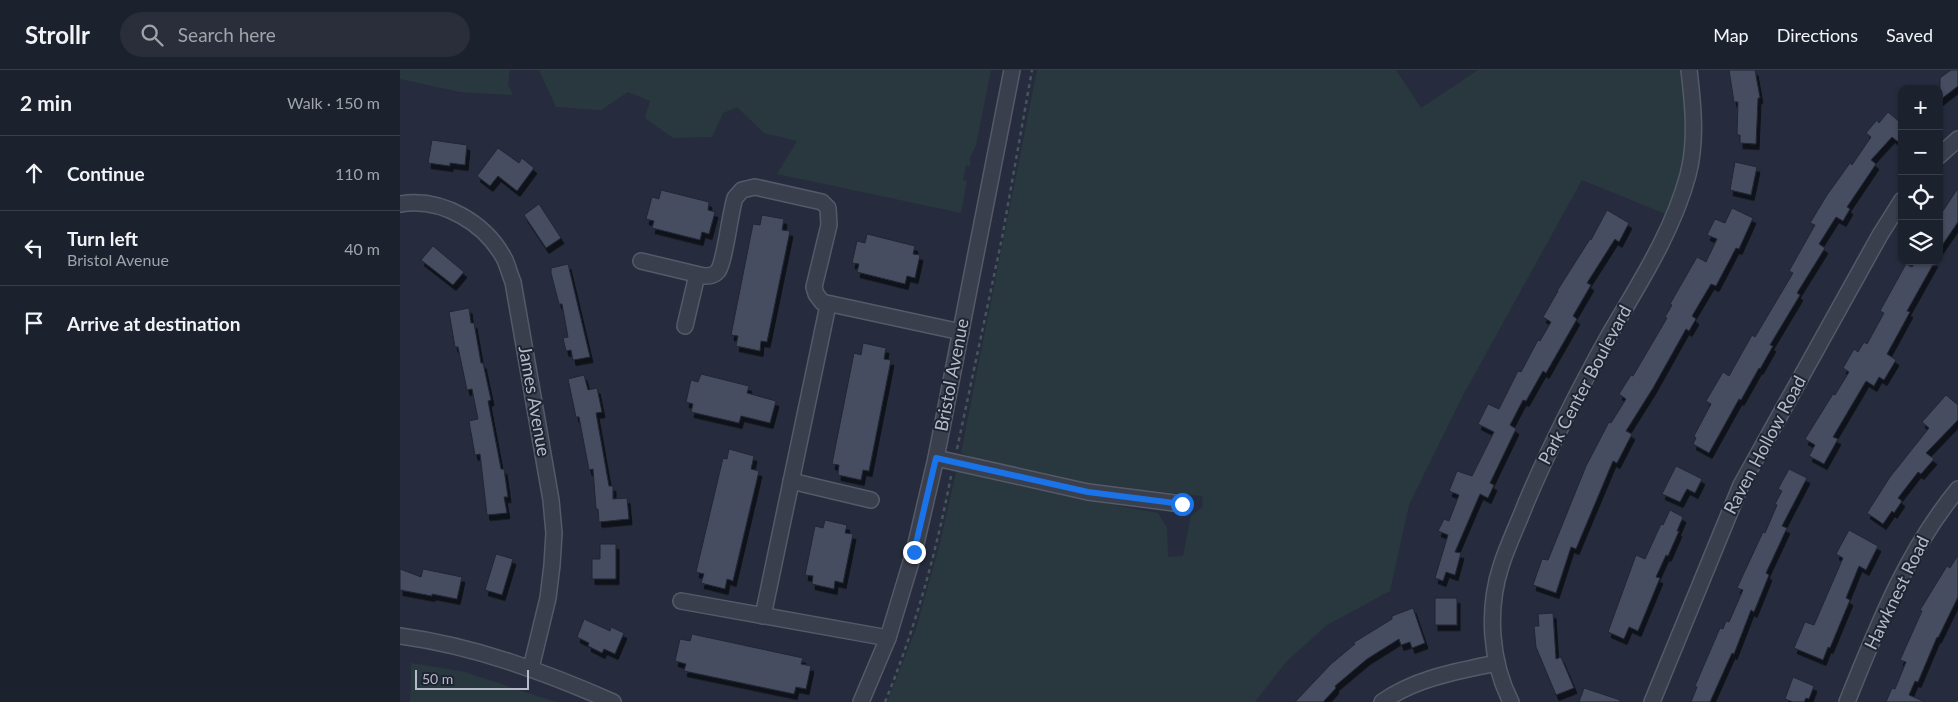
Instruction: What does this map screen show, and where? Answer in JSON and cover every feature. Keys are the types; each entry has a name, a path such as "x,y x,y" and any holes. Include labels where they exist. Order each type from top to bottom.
{"street":[{"name":"Bristol Avenue","path":"861,702 888,638 914,552 936,458 1012,70"},
{"name":"Park Center Boulevard","path":"1511,702 1497,663 1493,642 1492,616 1500,567 1545,458 1563,420 1664,240 1678,204 1687,177 1692,149 1693,121 1689,70"},
{"path":"1943,152 1958,139"},
{"path":"641,261 697,275 710,276 717,272 720,268 734,203 738,193 742,190 756,187 822,202 828,208 830,218 814,287 819,299 828,304 961,332"},
{"name":"James Avenue","path":"400,204 410,202 430,204 456,212 476,225 505,260 513,282 551,500 554,533 548,598 531,668"},
{"name":"Raven Hollow Road","path":"1652,702 1741,485 1880,235 1898,206"},
{"path":"685,326 697,275"},
{"path":"763,616 828,304"},
{"path":"936,458 1088,492 1182,504"},
{"path":"791,481 871,500"},
{"name":"Hawknest Road","path":"1847,702 1896,586 1924,536 1958,489"},
{"path":"681,601 888,638"},
{"path":"400,636 448,645 531,668 613,702"},
{"path":"1382,702 1399,691 1427,679 1497,663"}],"path":[{"path":"885,702 904,654 926,586 942,527 978,345 1002,238 1032,70"}],"shaded area":[{"path":"400,70 510,70 508,85 513,95 460,92 400,79"},
{"path":"539,70 991,70 976,145 970,157 970,166 966,165 963,180 967,181 961,213 777,174 797,141 764,133 737,107 723,113 712,137 673,138 645,118 650,101 628,92 601,110 556,107"},
{"path":"1037,70 1396,70 1421,108 1478,70 1688,70 1693,125 1673,217 1582,180 1462,397 1409,505 1390,591 1327,625 1286,662 1255,702 887,702 916,629 940,543 956,472 971,471 1061,495 1158,513 1167,528 1168,557 1183,556 1191,516 1203,506 1202,496 1080,484 1024,475 961,453"},
{"path":"411,663 465,672 556,702 410,702"}],"building":[{"path":"1729,70 1755,70 1760,98 1758,98 1756,144 1740,143 1740,135 1737,135 1738,102 1734,102"},
{"path":"1951,70 1958,70 1958,86 1943,98 1943,85 1940,85 1940,78"},
{"path":"1888,112 1898,121 1898,142 1892,137 1871,160 1876,164 1847,207 1850,209 1843,221 1836,217 1819,244 1825,248 1797,293 1800,295 1770,345 1773,346 1760,369 1741,400 1739,399 1709,453 1693,444 1696,438 1694,436 1711,404 1706,401 1723,372 1729,376 1752,335 1755,337 1793,273 1789,271 1815,225 1810,223 1827,195 1850,163 1852,165 1871,137 1866,133 1877,120 1879,123"},
{"path":"432,140 467,145 465,165 450,163 450,166 428,163"},
{"path":"498,148 519,163 522,158 534,168 517,191 498,176 490,186 477,176"},
{"path":"1735,162 1757,167 1751,195 1730,190"},
{"path":"1958,188 1958,222 1943,244 1943,220 1943,211"},
{"path":"661,190 709,202 708,210 715,212 709,234 702,232 700,240 652,228 654,221 646,219 652,197 659,199"},
{"path":"539,204 561,238 546,248 524,215"},
{"path":"1732,208 1753,218 1739,249 1736,248 1716,286 1711,284 1692,316 1696,319 1689,331 1686,329 1626,431 1632,434 1617,463 1613,461 1576,549 1571,547 1556,593 1533,585 1542,559 1548,560 1586,466 1609,422 1611,423 1626,399 1619,394 1631,375 1633,376 1667,318 1665,317 1672,305 1670,304 1697,257 1706,262 1717,239 1707,235 1715,219 1725,223"},
{"path":"1607,210 1629,223 1619,242 1615,239 1587,283 1591,285 1573,316 1577,319 1546,373 1543,371 1526,401 1523,400 1510,425 1516,429 1490,483 1494,485 1488,498 1480,494 1455,552 1461,553 1455,575 1446,572 1443,581 1435,578 1448,535 1438,531 1444,519 1449,521 1459,495 1449,491 1457,471 1472,476 1494,432 1478,424 1488,404 1499,409 1518,371 1521,372 1538,340 1540,341 1551,322 1543,317 1557,291 1591,240"},
{"path":"762,215 784,219 782,230 790,231 767,342 761,341 760,351 736,346 738,336 731,335 753,224 760,225"},
{"path":"867,234 915,246 913,254 920,255 915,278 907,276 905,284 857,272 859,264 852,263 857,241 865,243"},
{"path":"433,246 464,272 453,285 421,260"},
{"path":"568,264 590,357 573,360 571,350 566,351 563,338 568,337 562,304 559,304 551,273 551,268"},
{"path":"1905,265 1912,267 1913,265 1933,265 1907,311 1910,312 1887,354 1896,360 1884,380 1879,377 1874,386 1866,381 1833,437 1838,439 1824,464 1809,456 1815,445 1805,439 1849,372 1843,368 1854,349 1858,352 1864,342 1867,344 1884,313 1880,311"},
{"path":"469,308 471,323 474,323 481,363 483,363 491,400 488,401 501,469 504,469 508,497 504,497 507,513 487,515 480,454 475,455 469,421 478,419 472,389 467,390 458,347 455,347 449,312"},
{"path":"863,343 886,348 884,359 891,360 869,471 863,470 861,480 838,475 839,465 832,464 854,353 861,355"},
{"path":"701,374 749,386 747,393 776,401 770,423 741,416 739,423 691,412 693,404 686,402 691,380 698,382"},
{"path":"584,375 588,390 597,388 602,412 596,413 609,486 613,486 613,499 627,498 629,519 599,522 598,509 596,509 593,469 589,470 579,417 576,417 568,379"},
{"path":"1946,395 1958,405 1958,420 1926,453 1934,459 1921,474 1918,472 1898,498 1902,501 1894,513 1892,511 1883,524 1867,513 1890,477 1929,428 1922,422"},
{"path":"729,449 754,456 751,469 759,471 733,581 727,579 725,589 701,583 704,574 696,572 723,458 727,459"},
{"path":"1676,466 1702,479 1695,493 1687,489 1680,502 1662,494"},
{"path":"1789,469 1807,478 1782,526 1787,528 1766,573 1769,575 1754,612 1751,610 1734,654 1732,653 1710,702 1691,702 1697,687 1695,686 1720,628 1723,629 1726,621 1729,622 1743,590 1737,588 1763,532 1765,533 1777,505 1775,504 1782,491 1778,489"},
{"path":"1670,510 1683,517 1677,531 1679,531 1656,577 1660,578 1638,631 1629,627 1624,639 1608,632 1636,555 1645,559 1661,524 1663,525"},
{"path":"825,520 847,525 845,533 853,534 843,583 835,581 834,589 812,584 813,576 805,575 815,526 823,528"},
{"path":"1849,530 1878,546 1866,570 1859,566 1846,598 1850,600 1823,660 1794,648 1805,622 1814,625 1843,558 1836,554"},
{"path":"600,544 616,544 616,579 592,579 592,559 600,559"},
{"path":"496,554 513,559 502,595 485,590"},
{"path":"1958,555 1958,597 1937,637 1918,682 1915,681 1909,695 1925,702 1886,702 1892,688 1895,689 1906,662 1900,660 1922,611 1920,610 1947,566 1950,568"},
{"path":"400,569 421,577 423,569 462,577 457,599 400,590"},
{"path":"1435,598 1457,598 1457,625 1435,625"},
{"path":"1413,608 1425,643 1412,648 1410,642 1401,645 1399,639 1367,659 1335,686 1336,688 1323,702 1295,702 1331,664 1355,644 1353,643 1392,619 1392,616"},
{"path":"1553,613 1556,659 1561,657 1574,688 1556,695 1536,647 1534,626 1539,626 1538,614"},
{"path":"584,619 610,631 611,627 624,633 615,654 604,649 602,653 588,646 589,643 577,637"},
{"path":"692,634 803,658 801,664 811,666 806,689 796,687 794,694 684,671 686,664 675,661 680,639 690,641"},
{"path":"1793,677 1814,686 1809,699 1806,698 1804,702 1793,702 1785,699"},
{"path":"1584,688 1620,700 1620,702 1579,702"}],"route":[{"path":"914,552 936,458 1088,492 1182,504"}]}
